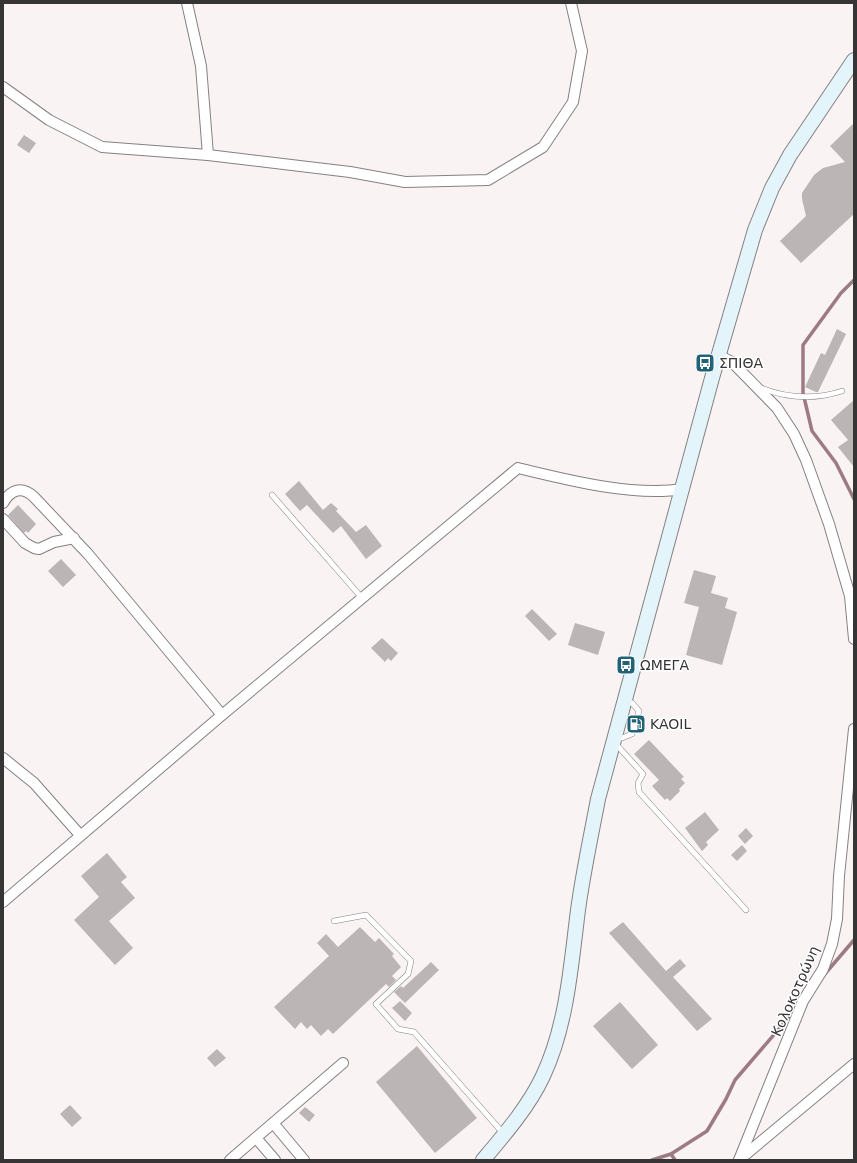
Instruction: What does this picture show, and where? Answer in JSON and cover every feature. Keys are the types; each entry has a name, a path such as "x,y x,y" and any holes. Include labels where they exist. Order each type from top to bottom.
{"street":[{"path":"187,3 201,66 208,155"},
{"path":"3,87 49,120 102,147 208,155 350,172 405,182 488,180 543,147 573,102 582,51 571,3"},
{"path":"488,1155 543,1077 558,1034 568,986 586,861 598,799 618,739 718,355 746,256 768,196 800,138 854,60"},
{"path":"718,355 732,362 777,408 787,422 806,460 828,524 850,596 854,639"},
{"path":"3,902 222,715 518,468 553,476 642,492 661,492 683,489"},
{"path":"3,503 14,491 20,489 26,490 74,538 170,650 222,715"},
{"path":"3,519 25,543 37,548 58,541 74,538"},
{"name":"Κολοκοτρώνη","path":"739,1160 803,1001 823,969 832,944 837,919 839,876 854,729"},
{"path":"3,758 34,783 80,835"},
{"path":"230,1160 343,1064"},
{"path":"739,1160 854,1064"},
{"path":"273,1123 304,1160"},
{"path":"256,1138 276,1160"}],"lane":[{"path":"754,385 778,394 797,396 828,395 842,390"},
{"path":"272,496 362,598"},
{"path":"632,703 639,711 632,734 618,739 643,774 638,783 639,792 746,910"},
{"path":"334,921 366,915 411,961 408,974 376,1004 398,1029 414,1032 504,1134"}],"building":[{"path":"854,123 854,214 801,263 780,241 806,216 802,193 814,175 823,168 845,162 830,146"},
{"path":"24,135 36,143 29,153 17,145"},
{"path":"837,329 846,334 818,392 816,392 805,387 821,353 825,355"},
{"path":"854,400 854,467 838,447 848,440 831,420"},
{"path":"299,481 323,510 331,503 338,509 336,511 356,532 366,525 382,546 366,559 341,526 333,533 307,505 300,511 285,494"},
{"path":"18,505 36,524 28,533 26,531 24,533 8,515"},
{"path":"61,559 76,575 63,587 48,571"},
{"path":"694,570 716,576 711,593 728,598 725,608 737,612 722,665 686,655 699,607 684,603"},
{"path":"532,609 557,634 549,641 525,616"},
{"path":"575,623 605,632 598,655 568,645"},
{"path":"382,638 398,653 391,661 388,658 385,662 371,648"},
{"path":"649,740 684,777 681,779 685,783 679,789 680,791 670,801 667,798 665,800 652,786 659,780 634,754"},
{"path":"705,812 719,830 706,842 708,845 702,851 685,828"},
{"path":"746,828 753,836 745,844 738,836"},
{"path":"742,845 747,851 737,861 731,855"},
{"path":"107,853 127,877 121,882 135,898 109,921 133,948 115,965 74,920 99,897 81,876"},
{"path":"623,922 666,971 680,959 686,966 673,977 712,1019 697,1031 609,933"},
{"path":"360,927 375,942 379,938 394,954 392,956 401,967 392,976 396,980 389,987 386,984 333,1034 328,1029 321,1036 311,1025 307,1029 301,1022 295,1029 274,1007 329,956 317,943 326,934 338,947"},
{"path":"431,962 439,970 405,1003 394,992 401,986 403,988"},
{"path":"400,1001 412,1013 405,1021 392,1008"},
{"path":"620,1002 658,1045 632,1069 593,1026"},
{"path":"417,1046 477,1118 435,1153 376,1082"},
{"path":"217,1049 226,1058 215,1067 207,1058"},
{"path":"70,1105 82,1118 72,1127 60,1114"},
{"path":"305,1107 315,1115 309,1122 299,1113"}],"waterway":[{"path":"854,280 841,293 803,345 803,393 812,431 836,463 854,499"},
{"path":"824,975 854,940"},
{"path":"652,1160 671,1154 707,1131 726,1099 735,1080 796,1009"},
{"path":"671,1154 675,1160"}],"place":[{"name":"ΣΠΙΘΑ","path":"705,363"},
{"name":"ΩΜΕΓΑ","path":"626,665"},
{"name":"KAOIL","path":"636,724"}]}
